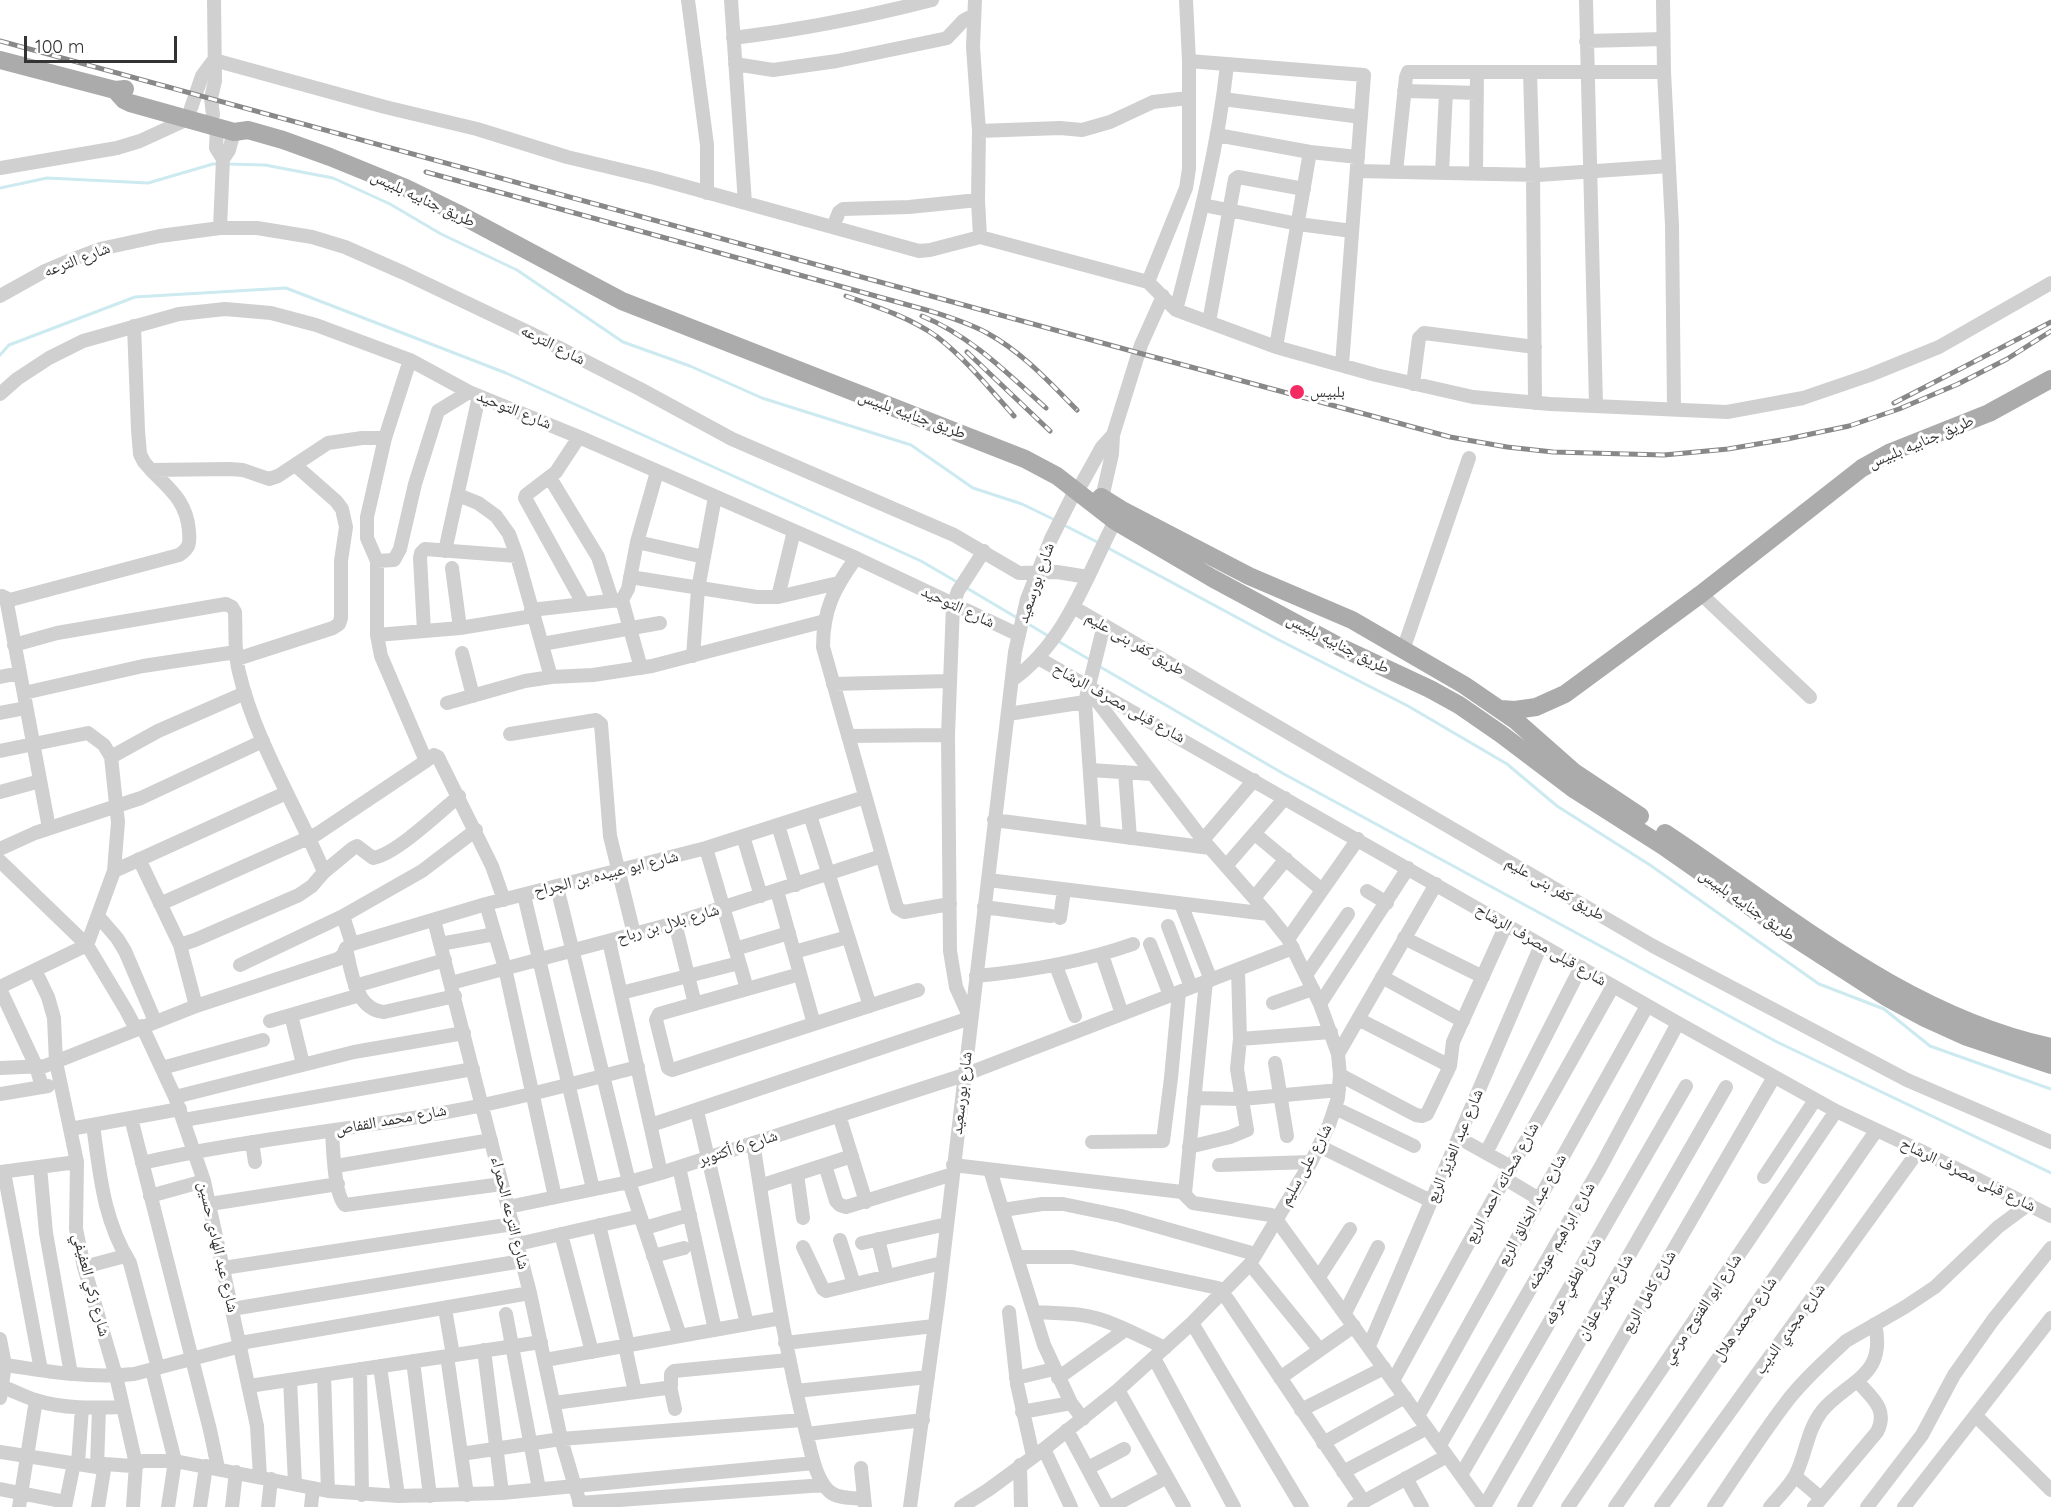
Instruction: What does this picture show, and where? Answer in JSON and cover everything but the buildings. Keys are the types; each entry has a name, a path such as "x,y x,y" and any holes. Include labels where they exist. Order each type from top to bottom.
{"main road":[{"name":"طريق جنابيه بلبيس","path":"0,60 115,90 128,90 189,114 307,148 457,213 622,301 1025,459 1057,476 1113,525 1340,647 1444,697 1501,734 1575,790 1796,931 1933,1005 1995,1031 2051,1047"},
{"name":"طريق جنابيه بلبيس","path":"1508,714 1515,710 1536,707 1565,694 1701,594 1862,468 1891,452 1989,413 2051,379"},
{"name":"طريق جنابيه بلبيس","path":"1075,493 1102,498 1249,576 1352,620 1472,689 1508,714 1574,772 1796,931 1865,984 1925,1018 1967,1037 2051,1065"},
{"path":"1340,647 1352,620"},
{"path":"1501,734 1512,727 1508,714"}],"street":[{"path":"214,0 215,81 211,98 228,126 216,148 223,159 220,228"},
{"path":"688,0 706,145 708,193"},
{"path":"732,0 745,203"},
{"path":"733,38 805,28 932,0"},
{"path":"975,0 973,47 979,131 980,237"},
{"path":"1148,282 1186,188 1189,169 1189,61 1186,0"},
{"path":"1586,0 1596,405"},
{"path":"1663,0 1664,72 1672,225 1674,408"},
{"path":"735,64 773,70 837,61 948,38 963,21 974,15"},
{"path":"1586,41 1663,39"},
{"path":"0,168 117,148 140,141 189,114 202,76 214,60"},
{"path":"214,60 385,107 477,129 567,157 920,251 980,237 1148,282 1176,310 1276,347 1413,384 1473,397 1535,403 1726,411 1756,408 1803,398 1870,375 1939,347 2051,283"},
{"path":"1189,61 1363,74 1365,77 1342,365"},
{"path":"1176,310 1203,205 1217,135 1227,65"},
{"path":"1396,172 1406,77 1411,72 1664,72"},
{"path":"1476,174 1477,72"},
{"path":"1530,72 1535,403"},
{"path":"1404,91 1477,93"},
{"path":"1442,173 1446,92"},
{"path":"979,131 1060,128 1082,130 1110,122 1153,102 1188,98"},
{"path":"1223,99 1361,117"},
{"path":"1217,135 1310,152 1396,172 1533,175 1669,166"},
{"path":"1276,347 1310,152"},
{"path":"1209,322 1236,177 1304,189"},
{"path":"833,227 843,209 909,207 978,200"},
{"path":"1203,205 1298,224 1352,231"},
{"name":"شارع الترعه","path":"0,296 43,272 100,249 160,236 220,228 257,228 329,242 362,254 530,333 732,439 936,527 980,557 1019,573 1057,572 1088,577"},
{"path":"1102,498 1114,445 1113,435 1142,345 1163,296"},
{"name":"شارع التوحيد","path":"0,394 17,379 49,358 83,341 178,314 225,309 271,313 316,325 410,360 474,394 579,437 954,600 1019,634"},
{"path":"49,828 20,673 9,638 4,599 179,555 190,544 188,516 175,494 144,462 140,454 134,326"},
{"path":"1413,384 1419,338 1424,333 1535,347"},
{"path":"410,360 385,438 367,518 367,538 377,561 377,635 381,656 426,761"},
{"path":"445,551 458,495 474,394"},
{"path":"377,561 394,560 396,557 415,484 438,411 474,394"},
{"name":"شارع بورسعيد","path":"910,1507 947,1224 1015,652 1027,599 1051,539 1102,447 1113,435"},
{"path":"579,437 550,478 525,498 583,603"},
{"path":"152,471 243,470 269,479 278,476 328,443 362,438 385,438"},
{"path":"1403,650 1469,458"},
{"path":"24,693 143,666 237,656 333,628 339,624 341,618 340,561 346,527 342,509 295,465"},
{"path":"377,635 460,628 583,603 617,600 626,593 637,542 657,472"},
{"path":"550,478 594,550 630,628 641,668"},
{"path":"458,495 478,503 496,516 509,534 551,677"},
{"path":"693,656 698,589 715,497"},
{"path":"1012,680 1049,646 1073,607 1113,525"},
{"path":"778,597 794,531"},
{"path":"637,542 704,557"},
{"path":"424,631 420,555 425,549 517,556"},
{"path":"651,1125 970,1018 956,987 952,969 949,681 954,600 980,557"},
{"path":"856,558 838,583 830,602 825,621 823,647 897,908 904,912 950,904"},
{"path":"452,568 460,628"},
{"path":"630,577 739,596 778,597 838,583"},
{"path":"1701,594 1810,697"},
{"path":"9,638 57,633 226,604 232,607 235,612 238,671 245,693 263,741 324,872"},
{"name":"طريق كفر بنى عليم","path":"1073,607 1102,632 1653,946 1890,1072 2051,1142"},
{"path":"447,704 525,681 641,668 825,621"},
{"path":"542,644 660,623"},
{"path":"1095,832 1090,770 1090,690 1102,632"},
{"path":"462,653 473,696"},
{"name":"شارع قبلى مصرف الرشاح","path":"1038,658 1090,690 1254,780 1815,1100 2051,1216"},
{"path":"0,677 20,673"},
{"path":"834,684 949,681"},
{"path":"1008,714 1090,690"},
{"name":"شارع على سليم","path":"961,1507 988,1490 1118,1390 1192,1323 1252,1259 1311,1162 1335,1108 1339,1090 1338,1054 1331,1032 1320,1004 1290,944 1268,914 1207,844 1090,690"},
{"path":"111,757 184,718 245,693"},
{"path":"0,713 26,708"},
{"path":"510,734 596,720 601,723 610,836 634,934"},
{"path":"0,751 88,733 104,745 111,757 118,806 114,871 87,945 0,988 4,1006 36,1066 42,1087"},
{"path":"848,736 948,735"},
{"path":"0,849 49,828 118,806 167,787 263,741"},
{"path":"160,904 317,834 433,756 437,756 476,830 504,900"},
{"path":"1090,770 1152,774"},
{"path":"1125,772 1130,837"},
{"path":"994,820 1207,844 1254,780"},
{"path":"0,792 40,781"},
{"path":"114,871 286,793"},
{"path":"180,945 299,895 357,846 373,858 380,857 399,845 459,796"},
{"name":"شارع ابو عبيده بن الجراح","path":"0,1068 45,1066 196,1006 338,959 344,955 349,946 486,904 706,849 866,798"},
{"path":"1226,866 1285,798"},
{"path":"810,815 870,1006"},
{"path":"778,825 796,885"},
{"path":"240,964 343,916 422,871 476,830"},
{"path":"1255,834 1322,890"},
{"path":"743,836 761,896"},
{"path":"1290,944 1322,890 1358,839"},
{"path":"706,849 747,989"},
{"name":"شارع بلال بن رباح","path":"358,991 369,1007 384,1012 453,989 505,968 675,923 882,856"},
{"path":"139,859 180,945 196,1006"},
{"path":"1254,898 1286,859"},
{"path":"0,861 87,945 126,1010 144,1026"},
{"path":"1320,1004 1408,868"},
{"path":"988,880 1268,914"},
{"path":"1338,1054 1436,884"},
{"path":"557,887 629,1182 680,1336"},
{"path":"984,907 1055,917 1064,890"},
{"path":"777,891 814,1024"},
{"path":"1367,891 1387,903"},
{"path":"524,895 594,1189"},
{"path":"486,904 505,968 555,1197"},
{"path":"1181,904 1208,981 1189,1147 1185,1193 1188,1200 1193,1203 1266,1214 1276,1219 1484,1507"},
{"path":"1306,975 1348,914"},
{"path":"98,916 125,951 144,1026"},
{"path":"343,916 358,991"},
{"name":"شارع الترعه الحمراء","path":"434,920 518,1244 561,1439 580,1505"},
{"path":"675,923 694,1004"},
{"path":"1340,1074 1422,1116 1428,1114 1450,1065 1453,1042 1506,925"},
{"path":"1092,1143 1162,1142 1180,991 1168,926"},
{"path":"621,993 687,976 789,933"},
{"path":"440,944 495,934"},
{"path":"794,952 848,937"},
{"path":"1404,938 1482,977"},
{"path":"609,941 662,1173"},
{"path":"976,976 1056,966 1102,955 1133,944"},
{"path":"1150,944 1180,991"},
{"name":"شارع 6 أكتوبر","path":"508,1207 662,1173 964,1075 1238,970 1290,944"},
{"name":"شارع عبد العزيز الربع","path":"1368,1346 1541,945"},
{"path":"1102,955 1122,1014"},
{"path":"270,1021 445,960"},
{"path":"1056,966 1075,1016"},
{"path":"1486,1153 1581,967"},
{"name":"شارع زكي العفيفي","path":"35,970 54,1018 56,1062 77,1162 76,1229 84,1267 116,1376 136,1464 133,1507"},
{"path":"1189,1147 1246,1132 1248,1128 1237,1069 1240,1039 1238,970"},
{"path":"800,974 659,1014 656,1021 667,1067 670,1070 918,990"},
{"path":"1382,977 1463,1021"},
{"name":"شارع شحاته احمد الربع","path":"1393,1381 1613,986"},
{"path":"1273,1003 1313,989"},
{"name":"شارع عبد الخالق الربع","path":"1418,1416 1647,1006"},
{"path":"291,1015 303,1064"},
{"path":"1358,1019 1450,1065"},
{"name":"شارع ابراهيم عويضه","path":"1443,1451 1678,1023"},
{"name":"شارع عبد الهادى حسين","path":"144,1026 180,1109 210,1204 258,1432 268,1507"},
{"path":"1240,1039 1331,1032"},
{"path":"180,1109 303,1064 375,1048 464,1033"},
{"path":"162,1068 263,1040"},
{"path":"1275,1063 1287,1136"},
{"name":"شارع محمد القفاص","path":"142,1163 195,1151 332,1131 483,1105 638,1067"},
{"path":"70,1130 180,1109 473,1069"},
{"name":"شارع كامل الربع","path":"1524,1507 1774,1077"},
{"path":"0,1094 61,1084"},
{"name":"شارع لطفي عرفه","path":"1461,1475 1686,1086"},
{"name":"شارع منير علوان","path":"1484,1507 1726,1087"},
{"path":"1194,1098 1242,1099 1339,1090"},
{"path":"1764,1177 1815,1100"},
{"path":"1335,1108 1414,1146"},
{"path":"697,1111 747,1324"},
{"name":"شارع ابو الفتوح مرعي","path":"1568,1507 1836,1111"},
{"path":"839,1115 866,1202"},
{"path":"131,1118 210,1430 212,1467 200,1507"},
{"path":"93,1125 108,1215 124,1256 130,1263 175,1461 168,1507"},
{"path":"332,1131 338,1184 341,1201 345,1205 502,1184"},
{"name":"شارع محمد هلال","path":"1622,1504 1876,1131"},
{"path":"1459,1138 1486,1153 1539,1199"},
{"path":"336,1166 491,1140"},
{"path":"252,1142 255,1162"},
{"path":"753,1143 788,1360 814,1463 824,1485 835,1495 864,1503 861,1468"},
{"path":"1319,1146 1431,1201"},
{"name":"شارع مجدي الديب","path":"1660,1507 1920,1150"},
{"path":"760,1186 852,1156"},
{"path":"41,1370 2,1172 77,1162"},
{"path":"1219,1165 1311,1162"},
{"path":"825,1165 838,1204 846,1207 866,1202 953,1169 990,1170 1185,1193"},
{"path":"40,1167 46,1233 71,1374"},
{"path":"679,1167 715,1330"},
{"path":"990,1170 1044,1345 1056,1374 1083,1419"},
{"path":"797,1174 803,1218"},
{"path":"150,1196 204,1181"},
{"path":"210,1204 338,1184"},
{"path":"1003,1210 1042,1204 1063,1204 1121,1216 1252,1259 1320,1350"},
{"path":"1713,1507 1785,1403 1846,1341 1905,1307 1943,1281 1998,1227 2029,1204"},
{"path":"518,1244 599,1225 642,1222 663,1224 667,1220 690,1215"},
{"path":"223,1268 513,1224"},
{"path":"862,1243 947,1224"},
{"path":"599,1225 635,1392"},
{"path":"1319,1277 1350,1229"},
{"path":"561,1234 592,1352"},
{"path":"878,1239 888,1276"},
{"path":"840,1240 854,1284"},
{"path":"803,1247 822,1288 826,1291 942,1263"},
{"path":"653,1256 684,1248"},
{"path":"1345,1313 1378,1248"},
{"path":"1867,1507 1922,1435 1954,1375 1993,1320 2051,1248"},
{"path":"84,1267 124,1256"},
{"path":"1017,1257 1072,1257 1213,1286 1222,1292 1365,1503 1406,1478 1443,1451"},
{"path":"232,1309 522,1261"},
{"path":"3,1364 71,1374 116,1376 192,1361 248,1342 530,1293"},
{"path":"445,1309 467,1495"},
{"path":"1009,1312 1022,1412 1038,1452 1071,1507"},
{"path":"1034,1312 1082,1315 1125,1330 1165,1348"},
{"path":"506,1314 538,1489"},
{"path":"545,1360 781,1318"},
{"path":"1904,1507 2051,1318"},
{"path":"1192,1323 1302,1507"},
{"path":"1770,1507 1795,1476 1816,1419 1839,1393 1857,1381 1869,1369 1878,1341 1875,1324"},
{"path":"785,1343 934,1326"},
{"path":"1280,1378 1354,1326"},
{"path":"1016,1378 1056,1374 1125,1330"},
{"path":"0,1339 3,1364 1,1390 36,1400 82,1408 123,1407"},
{"path":"249,1386 541,1342"},
{"path":"484,1350 502,1493"},
{"path":"1154,1358 1234,1507"},
{"path":"675,1409 670,1386 671,1374 674,1371 788,1360"},
{"path":"413,1361 430,1496"},
{"path":"380,1366 393,1500"},
{"path":"1301,1410 1384,1368"},
{"path":"354,1498 360,1369"},
{"path":"324,1375 328,1491"},
{"path":"796,1392 928,1377"},
{"path":"290,1380 295,1484"},
{"path":"1795,1476 1817,1503 1877,1432 1881,1425 1881,1412 1878,1405 1857,1381"},
{"path":"554,1403 670,1386"},
{"path":"1118,1390 1184,1507"},
{"path":"1323,1443 1405,1397"},
{"path":"20,1500 36,1400"},
{"path":"1022,1412 1071,1402"},
{"path":"0,1489 20,1500 66,1504 76,1463 82,1408"},
{"path":"98,1507 101,1466 99,1408"},
{"path":"1976,1416 2051,1490"},
{"path":"461,1454 561,1439 802,1420"},
{"path":"807,1434 922,1420"},
{"path":"1343,1472 1427,1428"},
{"path":"1067,1430 1110,1507 1167,1477"},
{"path":"1088,1468 1124,1449"},
{"path":"0,1452 101,1466 130,1466 143,1461 175,1461 354,1498 393,1500 502,1493 814,1463"},
{"path":"1020,1465 1021,1507"},
{"path":"232,1507 236,1472"},
{"path":"1406,1478 1422,1507"},
{"path":"580,1505 824,1485"},
{"path":"311,1507 313,1488"},
{"path":"986,1507 988,1490"}],"waterway":[{"path":"0,188 47,178 148,183 219,164"},
{"path":"226,164 265,165 333,178 390,204 441,234 517,270 623,342 690,366 762,398 911,445 973,488 1022,504 1057,521"},
{"path":"0,355 9,345 135,297 286,288 506,373 921,561 957,582"},
{"path":"1062,524 1099,543"},
{"path":"1108,548 1408,706 1507,764 1557,806 1650,865 1819,984 1884,1009 1930,1046 2051,1089"},
{"path":"965,587 1019,619"},
{"path":"1025,622 1050,637"},
{"path":"1056,640 1092,661"},
{"path":"1097,665 1284,774 1777,1042 2051,1173"}],"railway":[{"path":"0,41 1450,437 1507,447 1553,452 1664,455 1728,449 1849,426 1899,409 1958,384 2007,359 2051,331"},
{"path":"426,172 959,320 987,333 1012,349 1035,368 1077,410"},
{"path":"846,296 904,318 936,336 967,364 1014,416"},
{"path":"922,316 940,324 973,345 1046,408"},
{"path":"1894,403 2051,322"},
{"path":"967,352 1050,431"}],"place":[{"name":"بلبيس","path":"1297,392"}]}
